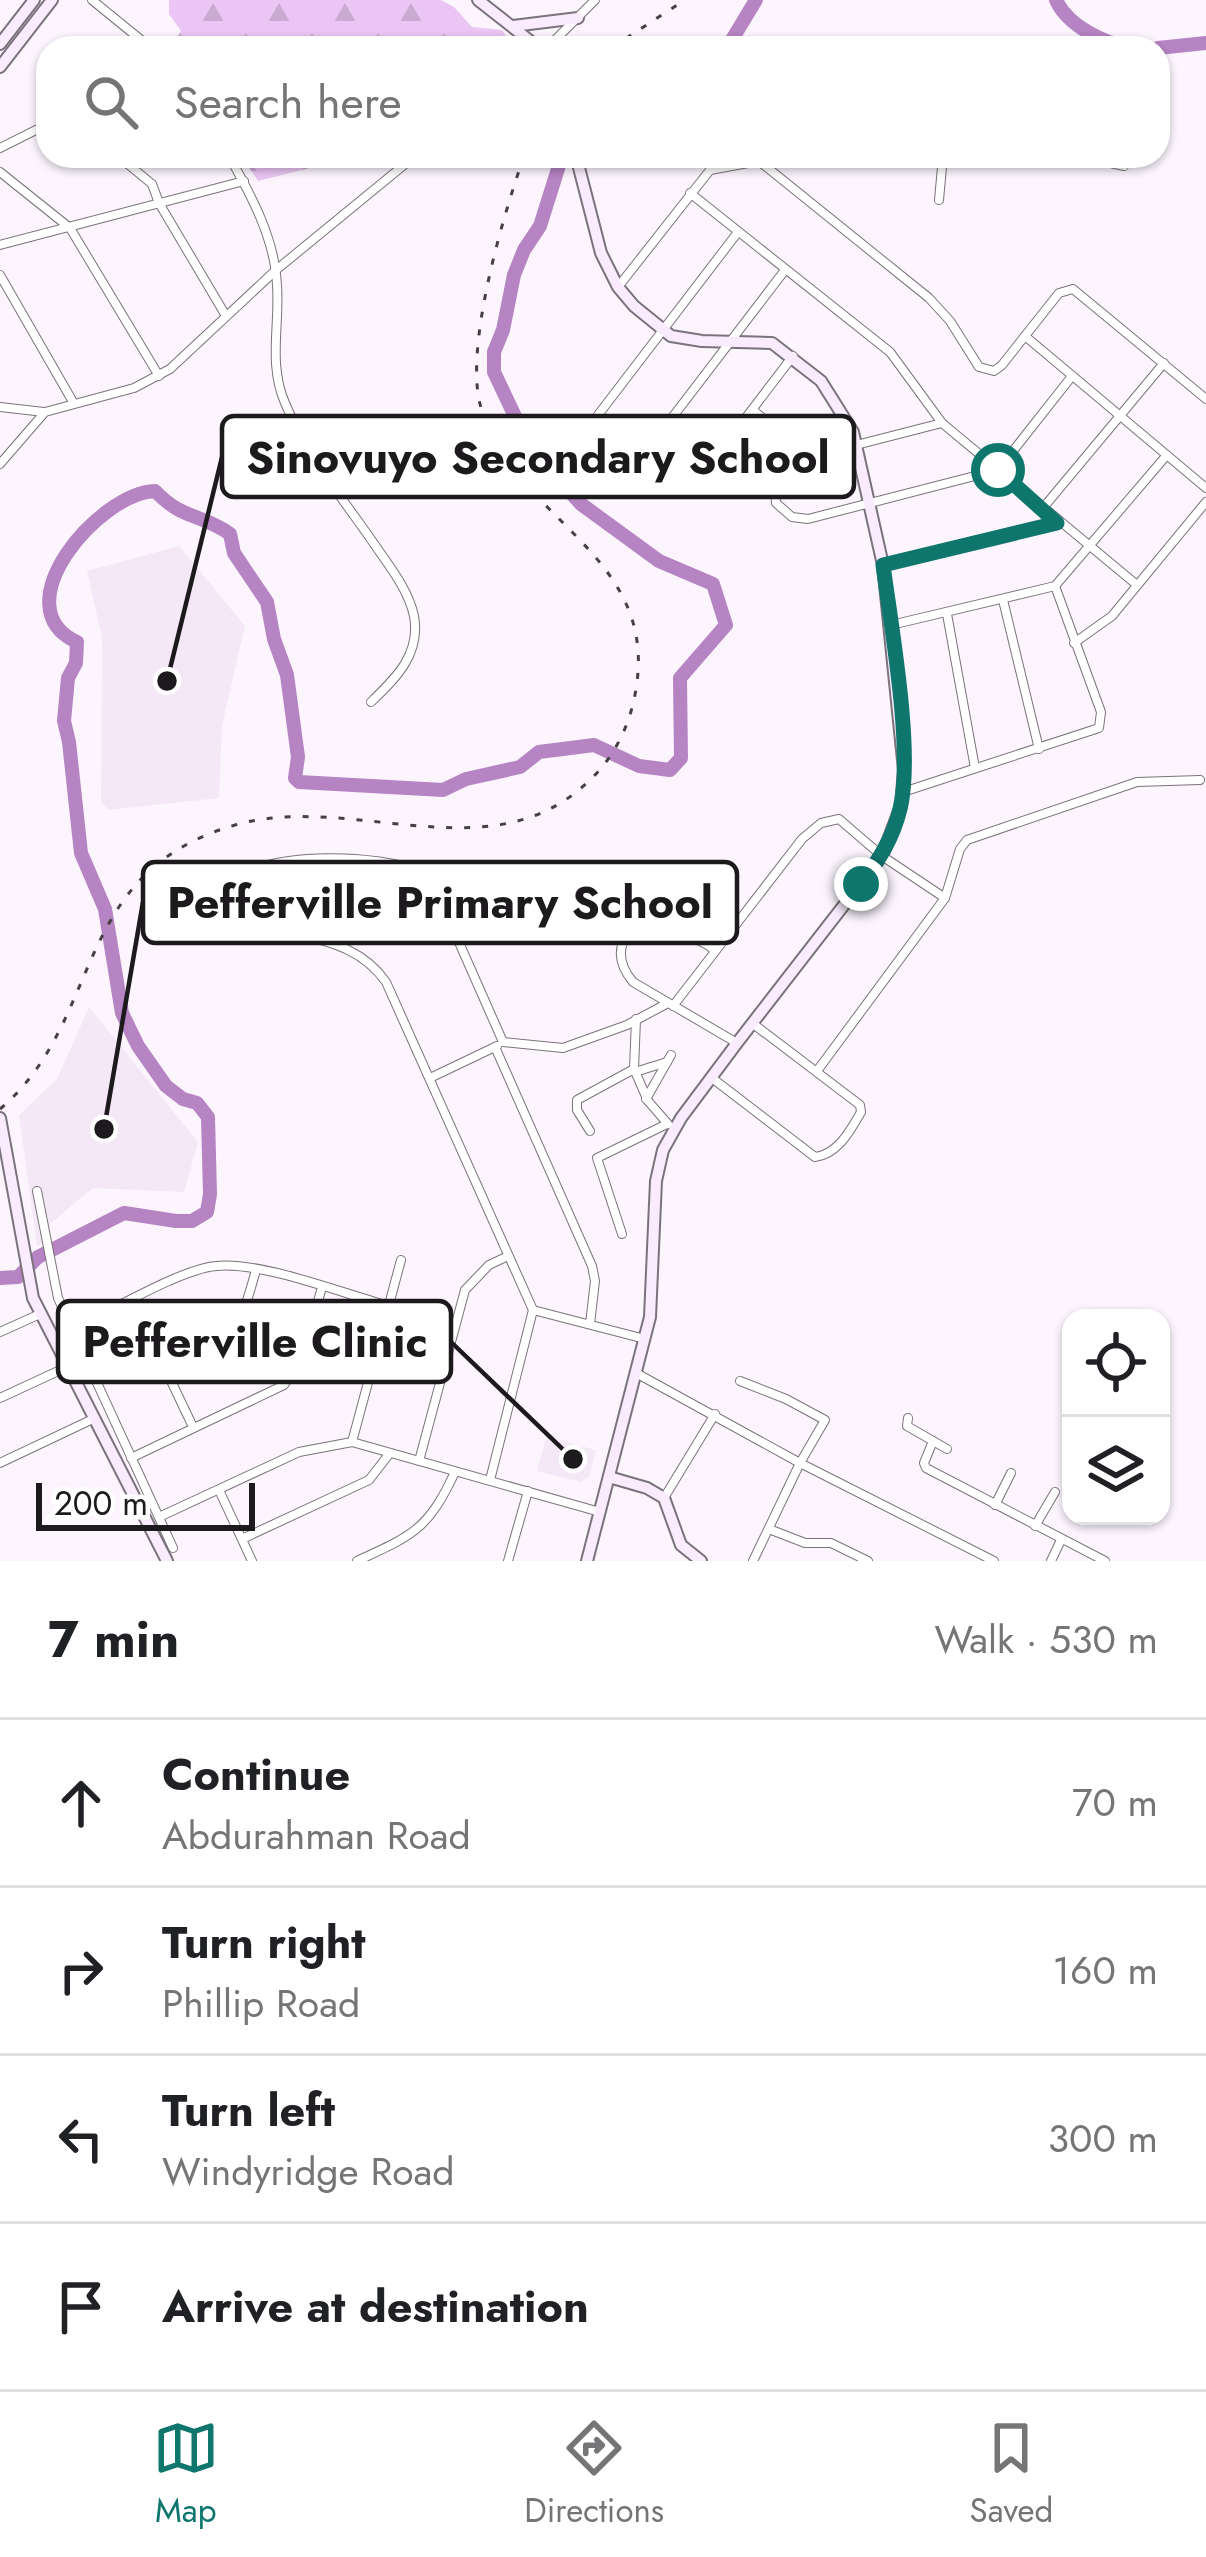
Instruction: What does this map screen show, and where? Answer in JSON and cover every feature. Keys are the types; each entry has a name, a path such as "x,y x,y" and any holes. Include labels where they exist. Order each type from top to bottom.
{"street":[{"path":"1,42 34,0"},
{"path":"0,67 52,0"},
{"path":"92,0 136,36"},
{"path":"478,0 527,36"},
{"path":"557,36 595,0"},
{"path":"513,26 578,18"},
{"path":"0,148 36,130"},
{"path":"133,168 152,184 226,316"},
{"path":"236,168 276,271 275,361 281,394 309,447 407,594 414,618 414,641 406,664 371,702"},
{"path":"0,407 45,412 134,388 159,376 400,168"},
{"path":"578,168 596,241 618,287 660,331 688,339 772,344 793,356 831,392 856,444 871,503 891,625 903,751 903,792 882,856 670,1126 597,1158 622,1234"},
{"path":"618,287 690,193 710,170 718,168"},
{"path":"772,168 935,303 984,370 994,371 1002,365 1059,293 1072,290 1206,399"},
{"path":"939,200 942,168"},
{"path":"0,172 70,228 159,376"},
{"path":"0,245 244,181"},
{"path":"690,193 890,352 942,423 1057,523 1138,585"},
{"path":"598,415 738,232"},
{"path":"626,478 785,270"},
{"path":"0,275 73,402"},
{"path":"1024,336 1206,488"},
{"path":"693,487 793,356"},
{"path":"1043,508 1164,362"},
{"path":"942,423 797,459 782,467 772,484 776,502 786,513 808,518 998,470 1072,376"},
{"path":"753,410 777,430 797,459"},
{"path":"0,464 45,412"},
{"path":"891,625 1055,586 1166,456"},
{"path":"1074,643 1102,626 1206,502"},
{"path":"883,565 1057,523"},
{"path":"903,792 1090,733 1101,724 1101,712 1055,586"},
{"path":"1003,600 1040,749"},
{"path":"947,614 975,768"},
{"path":"818,1071 945,898 964,844 1137,782 1200,780"},
{"path":"430,1078 500,1044 563,1048 670,1004 802,839 821,823 839,819 882,856 945,898"},
{"path":"490,1480 533,1310 394,997 370,963 350,948 266,924 249,913 236,890 240,877 254,869 329,857 420,871 431,880 592,1266 590,1324"},
{"path":"714,950 697,939 634,935 624,940 621,956 628,976 642,989 736,1043"},
{"path":"636,1019 634,1070 646,1099 670,1126"},
{"path":"712,1078 815,1156 835,1150 855,1123 860,1105 752,1023"},
{"path":"590,1131 577,1110 577,1100 634,1070 670,1058 646,1099"},
{"path":"1,1124 23,1250 40,1313 167,1561"},
{"path":"587,1561 653,1298 656,1181 670,1126"},
{"path":"37,1191 58,1298 172,1547"},
{"path":"419,1461 465,1291 481,1272 508,1256"},
{"path":"352,1442 401,1260"},
{"path":"54,1338 203,1268 221,1265 389,1306"},
{"path":"164,1366 229,1339 241,1322 256,1270"},
{"path":"131,1457 275,1390 292,1377 322,1287"},
{"path":"133,1301 193,1427"},
{"path":"533,1310 645,1339"},
{"path":"0,1332 40,1313"},
{"path":"0,1398 70,1366"},
{"path":"634,1373 994,1561"},
{"path":"740,1381 824,1418 753,1561"},
{"path":"664,1498 715,1414"},
{"path":"0,1463 96,1418"},
{"path":"908,1418 907,1426 947,1449"},
{"path":"933,1441 923,1462 926,1468 1105,1561"},
{"path":"159,1517 299,1452 352,1442 600,1512"},
{"path":"242,1539 370,1480 390,1453"},
{"path":"357,1561 421,1527 434,1514 455,1472"},
{"path":"995,1505 1011,1473"},
{"path":"609,1478 664,1498 681,1545 694,1560"},
{"path":"219,1490 252,1561"},
{"path":"508,1561 528,1491"},
{"path":"1035,1526 1055,1492"},
{"path":"769,1529 805,1543 831,1543 868,1561"},
{"path":"1051,1561 1061,1540"}],"shaded area":[{"path":"179,546 245,626 222,725 219,798 108,810 101,802 102,638 87,571"},
{"path":"89,1007 198,1142 184,1192 93,1188 46,1227 46,1242 37,1246 19,1115 57,1079"},
{"path":"546,1437 596,1450 589,1477 580,1482 537,1471"}],"green space":[{"path":"169,0 441,0 472,27 502,30 506,36 177,36 181,31 169,14"},
{"path":"249,168 309,168 258,181"}],"waterway":[{"path":"734,36 756,0"},
{"path":"1056,0 1069,18 1096,36"},
{"path":"1170,47 1206,43"},
{"path":"0,1278 18,1277 38,1257 124,1213 192,1221 207,1212 210,1194 208,1117 197,1103 166,1086 122,1013 105,909 81,853 64,721 77,642 56,626 49,604 66,554 108,511 155,491 175,507 230,534 234,553 267,602 287,675 299,782 443,790 466,779 520,767 539,752 594,745 639,766 670,770 681,758 680,678 726,625 713,584 659,561 581,504 530,448 494,372 494,352 514,275 540,226 558,168"}],"railway":[{"path":"630,36 685,0"},
{"path":"0,1109 33,1073 58,1034 115,912 143,877 182,847 235,825 280,817 468,828 512,822 554,807 593,777 616,747 636,689 637,642 625,602 604,568 520,477 496,443 480,404 482,315 520,168"}],"place":[{"name":"Sinovuyo Secondary School","path":"167,681"},
{"name":"Pefferville Primary School","path":"104,1129"},
{"name":"Pefferville Clinic","path":"573,1459"}],"route":[{"path":"861,884 888,845 903,792 883,565 1057,523 998,470"}]}
